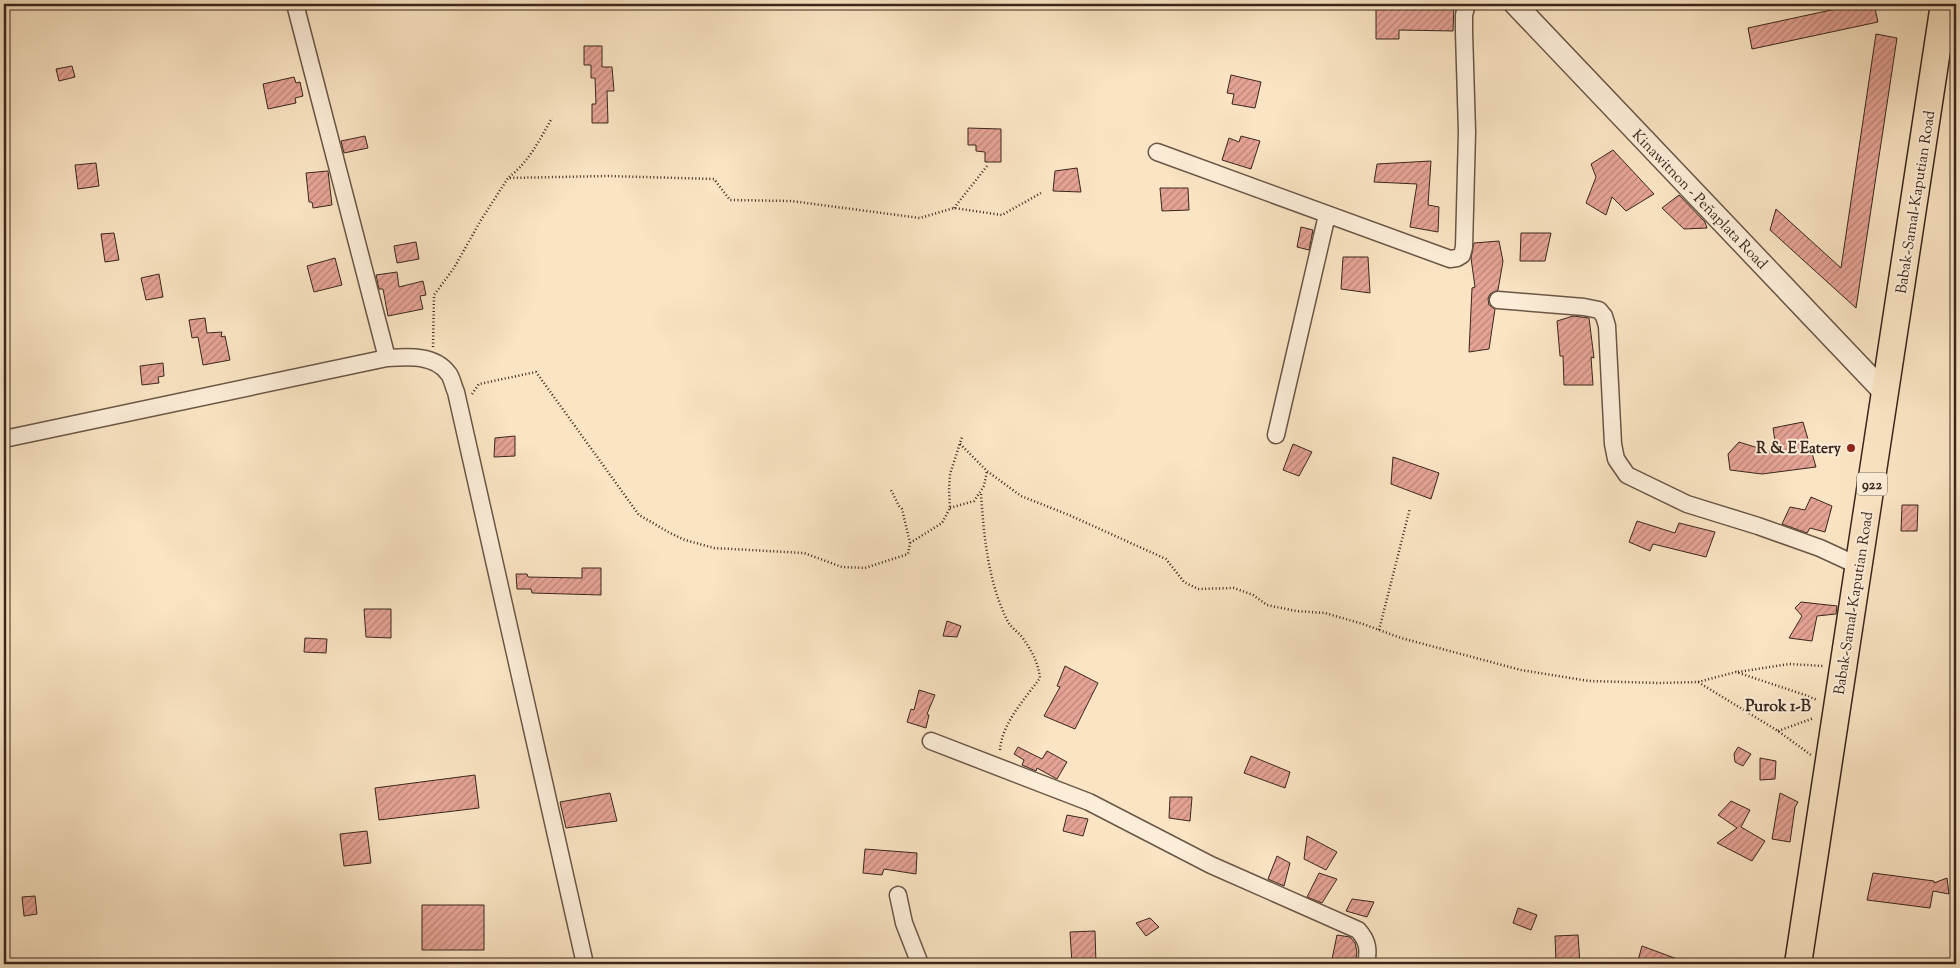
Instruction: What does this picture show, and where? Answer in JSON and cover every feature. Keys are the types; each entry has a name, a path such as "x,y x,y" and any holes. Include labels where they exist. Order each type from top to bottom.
{"main road":[{"name":"Babak-Samal-Kaputian Road","path":"1798,964 1944,4"}],"street":[{"path":"295,4 387,358"},
{"path":"1157,152 1450,259 1457,258 1462,255 1464,247 1467,132 1464,15 1467,4"},
{"name":"Kinawitnon - Peñaplata Road","path":"1515,4 1886,394"},
{"path":"1276,435 1327,214"},
{"path":"1498,300 1584,306 1599,310 1604,316 1607,326 1613,444 1616,460 1627,475 1687,504 1820,548 1859,566"},
{"path":"4,439 360,362 413,357 433,361 448,372 456,392 585,964"},
{"path":"931,742 1089,802 1211,865 1358,930 1366,938 1368,947 1366,964"},
{"path":"898,895 904,922 920,964"}],"path":[{"path":"433,361 434,295 454,268 481,220 508,178 520,169 552,118"},
{"path":"954,208 987,166"},
{"path":"508,178 608,176 714,178 730,200 791,201 920,218 954,208 1002,215 1041,193"},
{"path":"479,384 536,372 639,515 685,540 714,548 804,553 842,567 865,568 908,554 910,543 902,509 890,488"},
{"path":"910,543 942,523 950,508 950,474 962,437"},
{"path":"960,444 986,471 1021,496 1069,515 1166,559 1184,582 1198,590 1234,588 1253,595 1267,604 1296,611 1325,613 1400,638 1521,670 1589,680 1659,684 1698,682 1736,672 1789,664 1843,666"},
{"path":"986,471 981,494 984,542 999,603 1008,623 1022,638 1038,664 1040,678 1013,711 1000,744 999,767"},
{"path":"950,508 974,501 981,494"},
{"path":"1379,630 1410,508"},
{"path":"1736,672 1806,695 1837,710"},
{"path":"1698,682 1778,731 1828,768"},
{"path":"1778,731 1837,710"}],"building":[{"path":"1376,4 1454,4 1453,31 1399,30 1399,39 1376,39"},
{"path":"1859,4 1874,4 1878,22 1752,49 1748,28"},
{"path":"1876,34 1897,38 1856,308 1770,230 1776,209 1841,268"},
{"path":"584,46 602,46 602,67 612,67 614,91 607,91 608,123 592,123 592,104 596,104 595,78 591,78 591,65 584,65"},
{"path":"72,66 75,77 59,81 56,69"},
{"path":"1231,75 1261,82 1255,108 1232,104 1234,94 1227,93"},
{"path":"294,77 296,83 300,82 303,96 295,98 296,103 268,109 263,84"},
{"path":"968,128 1001,129 1001,162 985,162 985,152 976,151 976,145 968,145"},
{"path":"365,136 368,148 344,153 341,141"},
{"path":"1241,136 1260,141 1251,169 1222,160 1229,138 1239,142"},
{"path":"1613,150 1654,194 1626,211 1612,197 1606,215 1586,203 1596,177 1591,164"},
{"path":"1431,161 1428,205 1439,207 1438,232 1410,227 1417,184 1374,182 1377,164"},
{"path":"96,163 99,186 78,189 75,165"},
{"path":"1077,168 1081,192 1053,191 1055,171"},
{"path":"328,171 332,205 313,208 312,202 309,202 306,173"},
{"path":"1160,188 1188,188 1189,210 1162,211"},
{"path":"1679,195 1705,222 1707,228 1684,229 1662,208"},
{"path":"1301,227 1313,230 1309,250 1297,247"},
{"path":"114,233 119,260 105,262 101,234"},
{"path":"1521,233 1551,233 1545,261 1520,261"},
{"path":"1499,241 1503,261 1498,290 1490,294 1488,299 1489,305 1495,309 1489,349 1469,352 1472,288 1475,287 1471,258 1474,243"},
{"path":"416,242 419,259 397,263 394,246"},
{"path":"1343,257 1368,257 1370,293 1341,289"},
{"path":"335,258 342,285 314,292 307,266"},
{"path":"397,272 399,287 423,281 426,295 420,296 423,309 388,316 383,289 379,289 376,275"},
{"path":"159,274 163,297 146,300 141,278"},
{"path":"1573,316 1589,318 1594,358 1591,357 1593,385 1564,385 1563,356 1560,356 1557,321"},
{"path":"205,318 207,333 222,332 221,337 225,336 230,360 203,365 198,337 192,338 189,320"},
{"path":"163,363 164,376 158,377 159,383 142,385 140,366"},
{"path":"1803,422 1816,467 1762,474 1730,470 1728,454 1739,442 1777,454 1773,428"},
{"path":"515,436 515,456 494,457 495,438"},
{"path":"1293,444 1312,452 1299,476 1283,470"},
{"path":"1393,457 1439,473 1431,499 1391,484"},
{"path":"1811,497 1832,506 1825,532 1810,528 1807,533 1782,524 1790,507 1805,510"},
{"path":"1902,505 1918,505 1917,531 1901,531"},
{"path":"1637,521 1675,533 1679,523 1715,532 1706,557 1653,544 1650,551 1629,542"},
{"path":"582,568 601,568 601,595 532,593 531,589 517,589 516,574 527,574 528,577 582,578"},
{"path":"1801,602 1837,606 1836,614 1817,616 1812,641 1789,638 1802,616 1795,608"},
{"path":"364,609 391,609 391,638 366,637"},
{"path":"947,621 961,626 957,637 943,636"},
{"path":"305,638 327,639 326,653 304,652"},
{"path":"1065,666 1098,683 1075,729 1044,716 1060,687 1057,686"},
{"path":"919,690 935,695 927,714 929,715 926,728 907,722 911,709 914,710"},
{"path":"1018,747 1042,759 1047,751 1067,762 1057,779 1037,768 1036,771 1022,765 1024,760 1014,754"},
{"path":"1738,747 1751,754 1743,766 1735,762 1734,754"},
{"path":"1251,756 1290,772 1285,788 1244,773"},
{"path":"1760,758 1776,761 1775,779 1760,780"},
{"path":"475,775 479,808 379,820 375,788"},
{"path":"610,793 617,821 566,828 560,802"},
{"path":"1780,793 1798,802 1795,807 1790,842 1772,839"},
{"path":"1170,797 1192,797 1190,821 1169,818"},
{"path":"1731,801 1750,810 1741,827 1765,841 1752,861 1717,843 1737,828 1718,815"},
{"path":"1067,815 1088,819 1083,836 1063,831"},
{"path":"367,831 371,863 344,866 340,834"},
{"path":"1307,836 1337,852 1326,870 1304,859"},
{"path":"865,849 917,853 916,874 884,869 882,875 863,873"},
{"path":"1277,856 1290,863 1284,886 1268,879"},
{"path":"1319,873 1337,879 1322,903 1307,897"},
{"path":"1873,873 1934,881 1934,883 1947,878 1949,894 1933,891 1930,908 1867,900"},
{"path":"35,896 37,914 24,916 22,897"},
{"path":"1352,899 1374,902 1367,917 1346,911"},
{"path":"422,905 484,905 484,950 422,950"},
{"path":"1518,908 1537,915 1531,930 1513,923"},
{"path":"1150,918 1159,927 1146,936 1136,923"},
{"path":"1095,931 1096,964 1072,964 1070,932"},
{"path":"1337,935 1350,937 1355,943 1357,952 1355,964 1331,964"},
{"path":"1578,935 1580,964 1556,963 1555,936"},
{"path":"1642,946 1688,963 1688,964 1637,964"}],"place":[{"name":"R & E Eatery","path":"1851,448"}],"district":[{"name":"Purok 1-B","path":"1778,705"}]}
